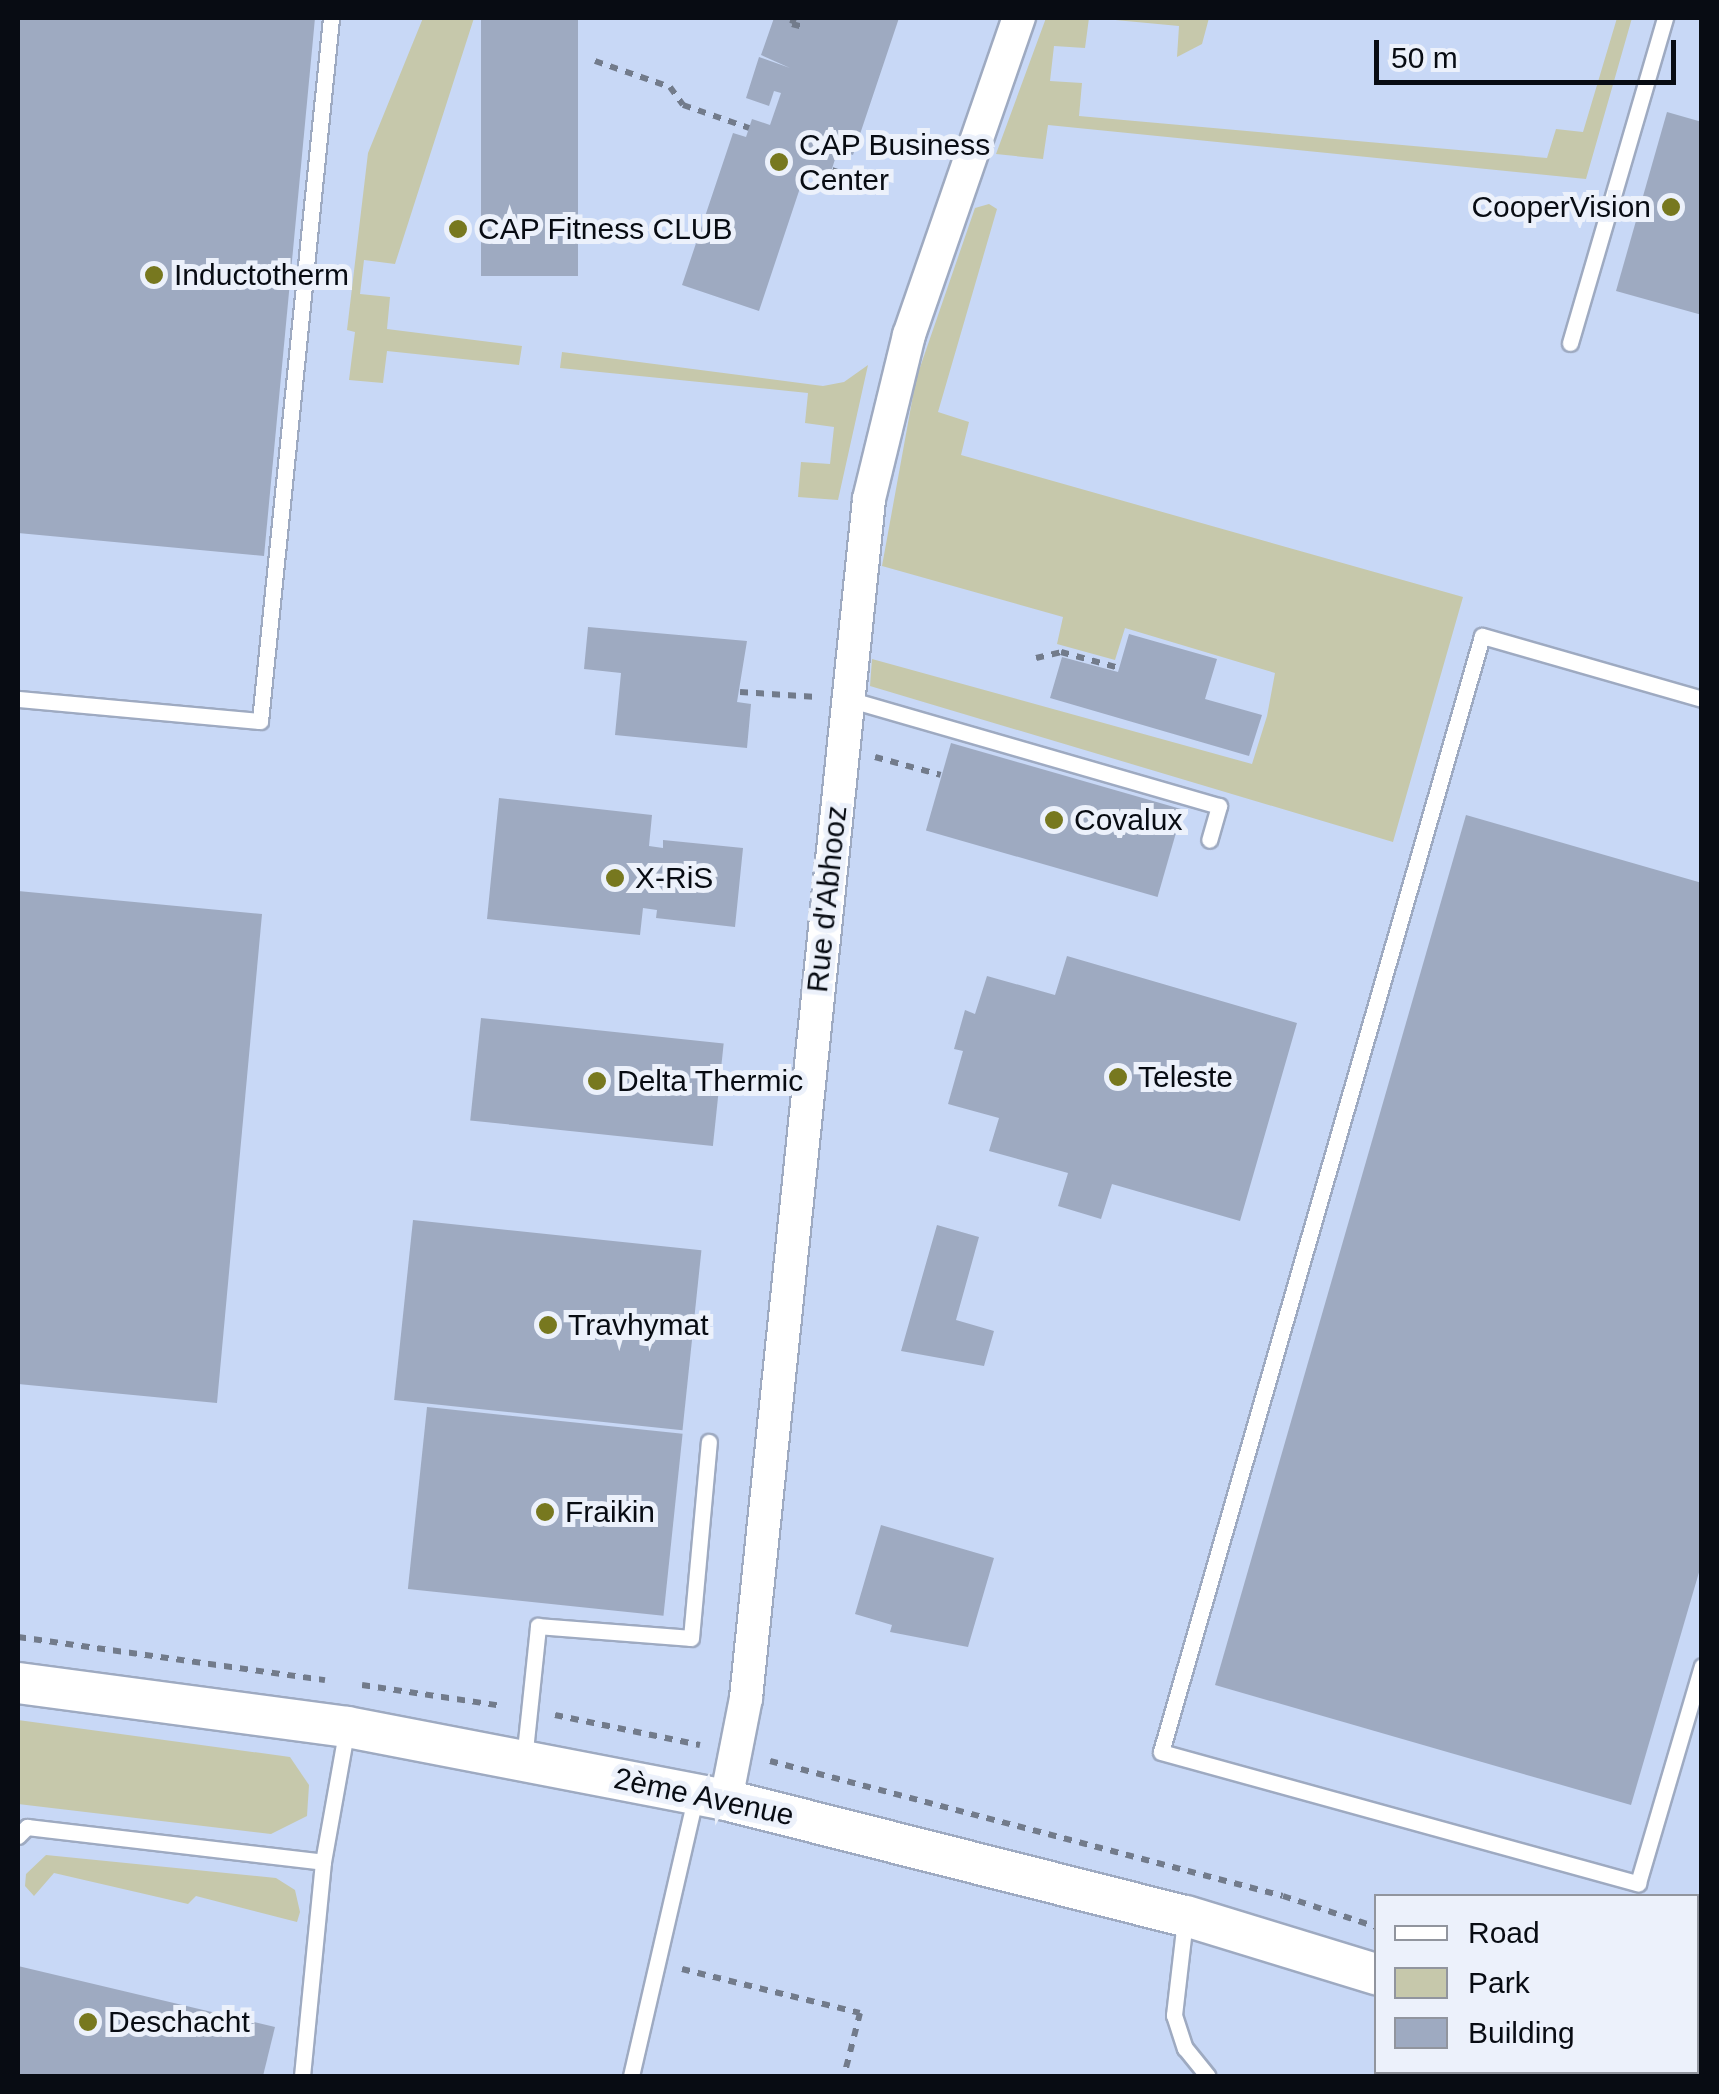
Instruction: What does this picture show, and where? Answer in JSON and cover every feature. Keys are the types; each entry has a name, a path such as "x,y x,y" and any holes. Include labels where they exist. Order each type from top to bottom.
{"street":[{"name":"Rue d'Abhooz","path":"711,1797 746,1698 842,748 885,420 1019,18"},
{"name":"2ème Avenue","path":"18,1683 346,1727 711,1797 1186,1916 1374,1973"}],"lane":[{"path":"18,699 260,721 331,18"},
{"path":"1570,343 1665,18"},
{"path":"1702,699 1482,636 1161,1752 1638,1883 1702,1666"},
{"path":"848,699 1219,806 1209,840"},
{"path":"524,1760 538,1626 691,1638 709,1442"},
{"path":"302,2076 323,1862 346,1727"},
{"path":"631,2076 657,1963 711,1797"},
{"path":"18,1836 28,1827 323,1862"},
{"path":"1186,1916 1174,2016 1185,2048 1208,2076"}],"path":[{"path":"794,18 792,24 804,27"},
{"path":"596,61 670,88 683,105 749,128"},
{"path":"832,170 873,184"},
{"path":"1036,658 1061,652 1119,668"},
{"path":"740,692 848,699"},
{"path":"842,748 941,776"},
{"path":"657,1963 860,2013 844,2076"}],"shaded area":[{"path":"18,18 1701,18 1701,2076 18,2076"}],"green space":[{"path":"423,18 474,18 395,264 364,260 360,294 390,297 387,329 522,346 519,365 387,351 383,383 349,380 355,332 347,330 368,153"},
{"path":"1046,18 1089,18 1085,48 1054,46 1050,81 1082,83 1079,116 1547,158 1556,129 1583,132 1617,18 1632,18 1586,179 1048,125 1043,159 996,154"},
{"path":"1094,18 1209,18 1202,44 1177,57 1179,26"},
{"path":"989,204 997,209 938,412 969,422 961,455 1463,597 1393,842 870,686 872,659 1252,764 1267,716 1275,673 1125,628 1115,660 1057,644 1063,617 882,566 916,379 975,208"},
{"path":"562,352 823,386 844,382 868,365 838,500 798,497 801,462 830,464 834,427 805,423 808,393 560,368"},
{"path":"18,1720 290,1757 309,1785 307,1816 271,1834 18,1804"},
{"path":"46,1855 276,1878 295,1890 300,1912 297,1922 196,1896 188,1904 54,1873 34,1896 25,1886 26,1874"}],"building":[{"name":"Inductotherm","path":"18,18 315,18 264,556 18,533"},
{"path":"481,18 578,18 578,276 481,276"},
{"name":"CAP Business Center","path":"774,18 899,18 853,155 838,150 829,178 806,170 759,311 682,285 733,133 746,137 752,119 770,125 781,93 774,91 769,106 746,98 759,57 790,68 761,55"},
{"name":"CooperVision","path":"1667,112 1702,122 1702,315 1616,291"},
{"path":"588,627 747,641 737,702 751,704 747,748 615,735 621,673 584,669"},
{"path":"1129,634 1217,659 1205,699 1262,715 1249,756 1050,698 1062,657 1118,672"},
{"name":"Covalux","path":"951,743 1183,809 1158,897 926,830"},
{"name":"X-RiS","path":"499,798 652,815 649,846 663,848 663,840 743,848 735,927 656,918 657,910 643,908 640,935 487,919"},
{"path":"1466,815 1702,883 1702,1562 1631,1805 1215,1685"},
{"path":"18,891 262,914 217,1403 18,1384"},
{"name":"Teleste","path":"1067,956 1297,1023 1240,1221 1112,1184 1101,1219 1058,1206 1068,1173 989,1151 999,1118 948,1104 963,1051 954,1049 965,1010 975,1014 987,976 1055,995"},
{"name":"Delta Thermic","path":"481,1018 724,1044 713,1146 470,1120"},
{"name":"Travhymat","path":"413,1220 701,1250 682,1430 394,1400"},
{"path":"937,1225 979,1237 956,1320 994,1331 984,1366 901,1351"},
{"name":"Fraikin","path":"427,1407 683,1434 663,1616 408,1589"},
{"path":"881,1525 994,1558 968,1647 890,1632 892,1625 855,1614"},
{"path":"18,1966 275,2027 263,2076 18,2076"}],"place":[{"name":"CAP Business Center","path":"779,162"},
{"name":"CooperVision","path":"1671,207"},
{"name":"CAP Fitness CLUB","path":"458,229"},
{"name":"Inductotherm","path":"154,275"},
{"name":"Covalux","path":"1054,820"},
{"name":"X-RiS","path":"615,878"},
{"name":"Teleste","path":"1118,1077"},
{"name":"Delta Thermic","path":"597,1081"},
{"name":"Travhymat","path":"548,1325"},
{"name":"Fraikin","path":"545,1512"},
{"name":"Deschacht","path":"88,2022"}]}
